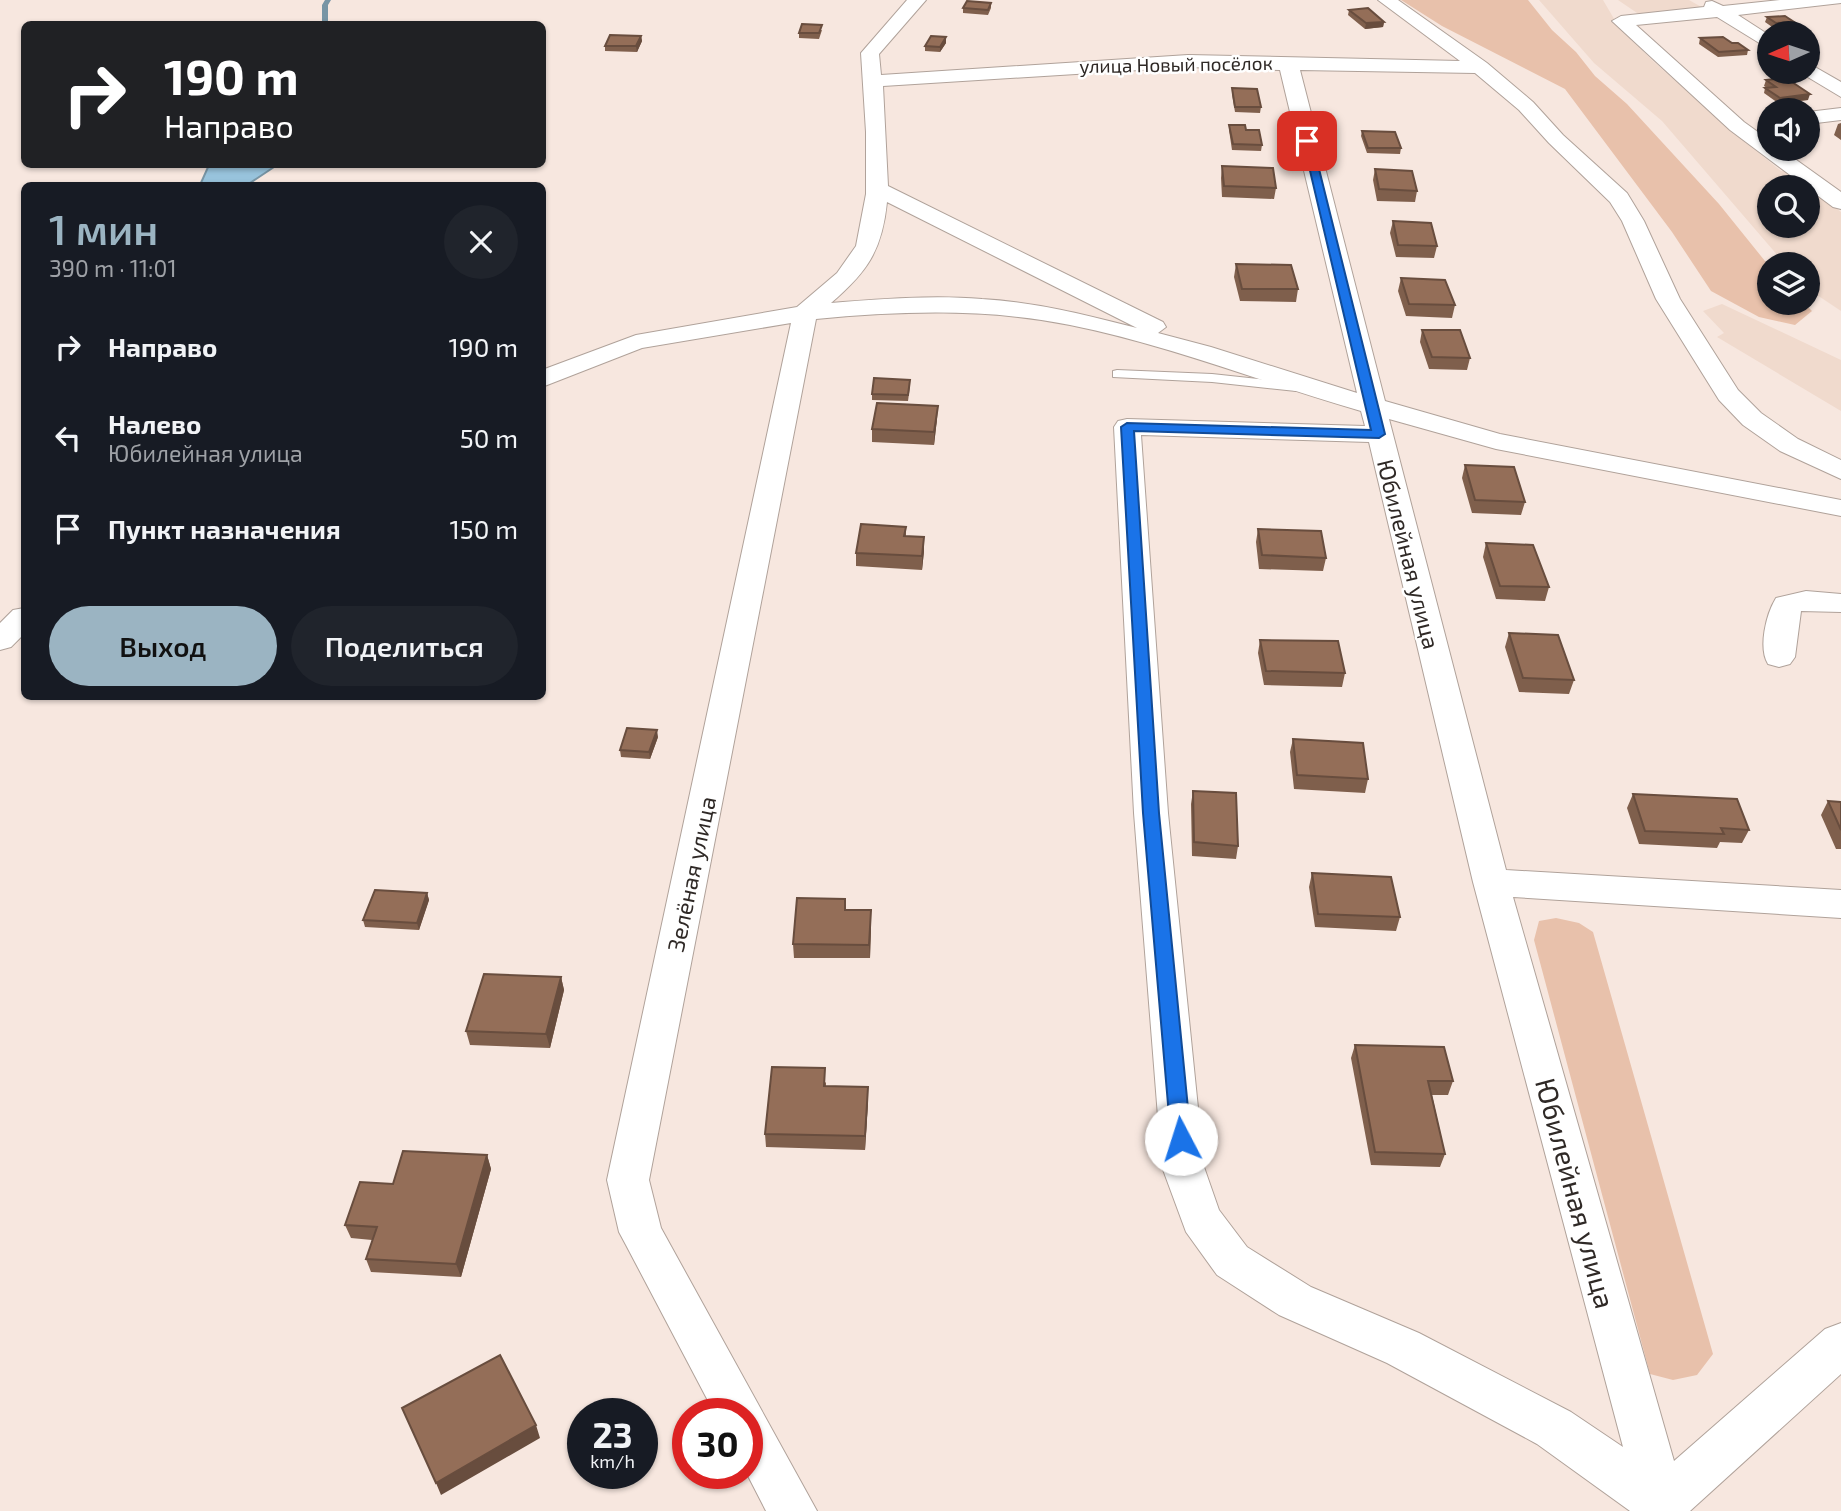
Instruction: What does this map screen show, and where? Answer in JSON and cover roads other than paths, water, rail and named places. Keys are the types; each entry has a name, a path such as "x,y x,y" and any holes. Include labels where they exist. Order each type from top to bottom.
{"street":[{"path":"805,313 858,264 872,229 876,189 876,116 870,52 917,0"},
{"path":"1387,0 1480,67 1526,106 1556,139 1619,198 1633,221 1668,299 1728,395 1752,419 1789,445 1841,471"},
{"path":"1700,0 1757,35"},
{"path":"1834,0 1621,21 1737,126 1841,202"},
{"path":"1820,61 1830,60"},
{"name":"улица Новый посёлок","path":"872,81 1188,61 1288,62 1376,67 1480,67"},
{"name":"Юбилейная улица","path":"1288,62 1491,882 1658,1507"},
{"path":"1820,77 1841,90"},
{"path":"1820,117 1841,114"},
{"path":"1737,126 1757,124"},
{"path":"876,189 1078,287 1202,352"},
{"path":"546,377 636,342 805,313 914,305 983,306 1071,318 1202,352 1310,388 1375,420"},
{"name":"Зелёная улица","path":"731,1398 641,1232 628,1180 805,313"},
{"path":"1841,508 1375,420 1127,427 1151,813 1183,1167 1201,1219 1232,1261 1295,1301 1403,1348 1554,1428 1658,1507 1841,1344"},
{"path":"1779,657 1781,628 1787,605 1806,600 1841,603"},
{"path":"0,640 21,620"},
{"path":"1491,882 1841,904"},
{"path":"763,1456 793,1511"}],"lane":[{"path":"1117,374 1212,377 1310,388"}],"water":[{"path":"207,168 272,168 252,182 201,182"}],"waterway":[{"path":"325,21 325,5 328,0"}]}
